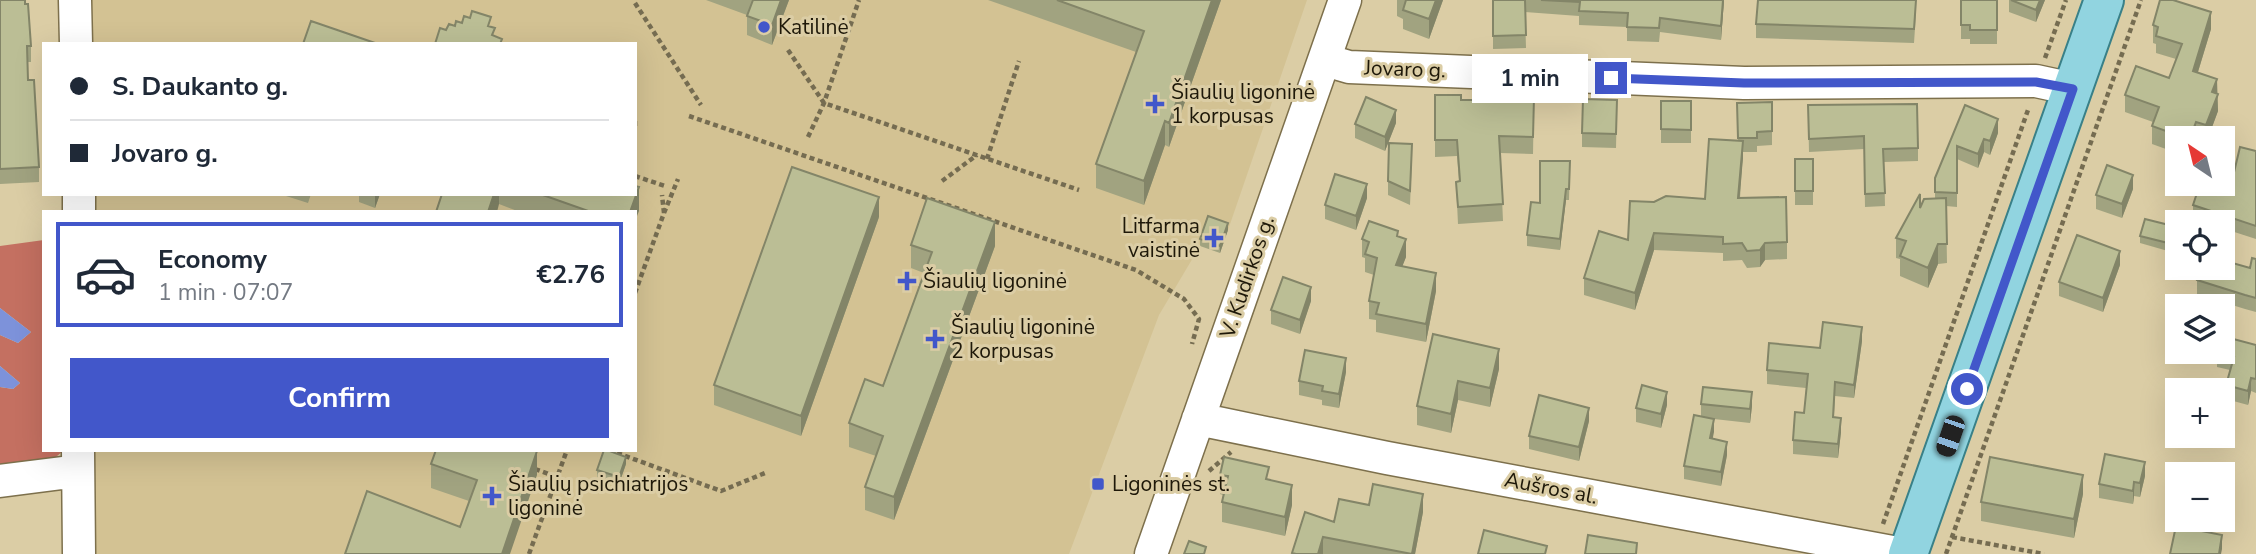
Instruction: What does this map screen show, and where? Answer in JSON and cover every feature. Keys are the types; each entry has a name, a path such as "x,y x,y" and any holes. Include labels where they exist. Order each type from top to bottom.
{"main road":[{"path":"1911,545 2104,0"}],"street":[{"path":"75,0 75,42"},
{"name":"V. Kudirkos g.","path":"1151,554 1345,0"},
{"name":"Jovaro g.","path":"1325,60 1349,67 1731,82 2036,82 2073,89"},
{"name":"Aušros al.","path":"1198,419 1387,458 1911,545"},
{"path":"0,481 78,460 79,554"}],"path":[{"path":"808,137 824,103 859,0"},
{"path":"1911,545 2036,82 2066,0"},
{"path":"1911,545 2039,283 2141,0"},
{"path":"635,3 701,105"},
{"path":"788,50 824,103 1079,190"},
{"path":"986,159 1019,61"},
{"path":"689,116 1136,270 1184,299 1199,319 1192,344"},
{"path":"942,181 977,155"},
{"path":"637,177 665,186"},
{"path":"637,288 678,179"},
{"path":"662,195 664,214"},
{"path":"529,554 566,452"},
{"path":"614,452 721,491 765,473"},
{"path":"532,468 557,477"},
{"path":"1911,545 1946,554"},
{"path":"1911,545 2044,554"}],"shaded area":[{"name":"Šiaulių ligoninė","path":"75,0 1307,0 1228,230 1208,223 1200,246 1159,315 1069,554 79,554 78,452 637,452 637,210 79,210 79,196 637,196 637,42 76,42"},
{"path":"42,240 42,452 62,452 50,462 0,470 0,387 13,389 20,383 0,366 0,335 18,343 31,332 0,308 0,246"}],"water":[{"path":"0,308 31,332 18,343 0,335"},
{"path":"0,366 20,383 13,389 0,387"}],"building":[{"path":"0,0 25,0 25,4 28,4 31,46 27,46 28,80 34,80 39,167 0,169"},
{"path":"753,0 781,0 772,25 747,16"},
{"name":"Šiaulių ligoninė 1 korpusas","path":"1057,0 1212,0 1169,123 1165,121 1144,181 1096,164 1144,31"},
{"path":"1406,0 1436,0 1429,19 1403,10"},
{"path":"1493,0 1525,0 1526,35 1493,36"},
{"path":"1541,0 1723,0 1721,26 1660,18 1659,28 1627,27 1628,13 1579,11 1580,2"},
{"path":"1758,0 1916,0 1914,29 1756,24"},
{"path":"1961,0 1997,0 1997,30 1970,30 1970,25 1961,25"},
{"path":"2011,0 2040,0 2036,10"},
{"path":"2160,0 2173,0 2211,12 2193,71 2217,79 2212,92 2218,94 2206,125 2196,122 2194,126 2165,126 2165,131 2152,126 2159,107 2125,95 2136,66 2169,78 2182,44 2156,36 2158,27 2153,25"},
{"path":"472,11 491,17 488,26 495,28 492,35 502,39 501,42 436,42 440,28 446,30 449,24 455,26 456,21 462,23 464,16 470,18"},
{"path":"311,21 372,42 304,42"},
{"path":"1435,95 1461,95 1461,100 1498,100 1499,96 1534,97 1533,137 1499,136 1503,204 1458,207 1456,182 1460,181 1457,140 1435,140"},
{"path":"1366,97 1396,110 1385,137 1355,124"},
{"path":"1583,99 1617,100 1616,134 1582,133"},
{"path":"1661,101 1691,101 1691,130 1661,129"},
{"path":"1772,102 1772,131 1757,132 1757,138 1738,138 1737,103"},
{"path":"1917,104 1918,148 1883,149 1885,193 1865,194 1864,136 1809,139 1808,105"},
{"path":"1965,105 1998,119 1990,141 1984,139 1978,154 1957,146 1957,193 1935,192 1935,178"},
{"path":"1709,139 1743,141 1738,198 1786,197 1787,242 1765,243 1760,250 1747,251 1742,243 1723,244 1723,237 1654,233 1635,293 1584,278 1599,231 1628,240 1630,201 1654,202 1666,196 1705,199"},
{"path":"1389,143 1412,144 1410,191 1388,181"},
{"path":"2240,147 2256,151 2256,226 2235,219 2235,210 2208,210 2193,205 2196,196 2235,196 2235,168"},
{"path":"1795,159 1813,159 1813,191 1795,191"},
{"path":"1540,161 1570,161 1569,189 1566,189 1560,239 1527,235 1531,202 1540,203"},
{"path":"2107,165 2133,175 2122,204 2096,195"},
{"path":"792,167 879,197 801,416 714,385"},
{"path":"1335,174 1367,184 1356,216 1325,205"},
{"path":"1920,194 1920,208 1924,199 1946,198 1947,244 1938,244 1928,268 1900,256 1906,241 1896,238"},
{"path":"441,196 493,196 489,210 437,210"},
{"path":"546,196 636,196 631,210 585,210"},
{"name":"Šiaulių ligoninė 2 korpusas","path":"927,198 995,222 894,497 865,487 883,436 849,423 865,379 883,386 932,252 911,245"},
{"name":"Litfarma vaistinė","path":"1208,216 1228,223 1220,246 1200,239"},
{"path":"2145,219 2165,224 2165,242 2140,236"},
{"path":"1369,221 1398,231 1397,236 1406,239 1396,265 1436,273 1426,324 1376,314 1379,303 1369,301 1377,258 1365,254 1369,242 1362,239"},
{"path":"2077,235 2120,251 2103,298 2059,282"},
{"path":"2252,258 2256,259 2256,298 2197,280 2235,280 2235,264 2250,268"},
{"path":"1283,277 1311,287 1300,320 1271,310"},
{"path":"1823,322 1862,327 1854,385 1835,382 1833,417 1841,418 1838,444 1793,440 1795,412 1804,413 1808,374 1767,370 1769,343 1820,348"},
{"path":"1433,334 1499,349 1490,388 1458,381 1451,414 1417,406"},
{"path":"2235,339 2256,345 2256,379 2251,378 2248,391 2235,387 2235,378 2228,378 2232,364 2235,364"},
{"path":"1305,350 1346,358 1339,394 1322,391 1323,386 1299,381"},
{"path":"1642,385 1667,392 1661,414 1636,408"},
{"path":"1703,387 1752,392 1750,409 1701,404"},
{"path":"1539,395 1589,408 1579,447 1529,436"},
{"path":"1694,415 1714,419 1710,438 1727,442 1721,472 1684,466"},
{"path":"435,452 537,452 502,554 345,554 367,491 460,527 477,480 431,464"},
{"path":"603,452 626,457 619,477 597,470"},
{"path":"2105,454 2145,462 2140,483 2134,482 2133,491 2099,484"},
{"path":"1224,457 1269,467 1266,479 1292,485 1285,517 1222,502 1228,476 1220,475"},
{"path":"1990,457 2083,475 2074,519 1981,502"},
{"path":"1373,484 1423,494 1412,554 1323,537 1318,554 1292,553 1305,512 1334,522 1339,499 1369,505"},
{"path":"1484,530 1547,546 1545,554 1478,554"},
{"path":"2175,532 2222,535 2219,554 2170,554"},
{"path":"1588,535 1637,543 1636,554 1585,554"},
{"path":"1189,541 1206,547 1204,554 1184,554"}],"place":[{"name":"Katilinė","path":"764,27"},
{"name":"Šiaulių ligoninė 1 korpusas","path":"1155,104"},
{"name":"Litfarma vaistinė","path":"1214,238"},
{"name":"Šiaulių ligoninė","path":"907,281"},
{"name":"Šiaulių ligoninė 2 korpusas","path":"935,339"},
{"name":"Ligoninės st.","path":"1098,484"},
{"name":"Šiaulių psichiatrijos ligoninė","path":"492,496"}],"route":[{"path":"1611,78 1744,83 2036,82 2054,83 2073,89 1967,389"}]}
